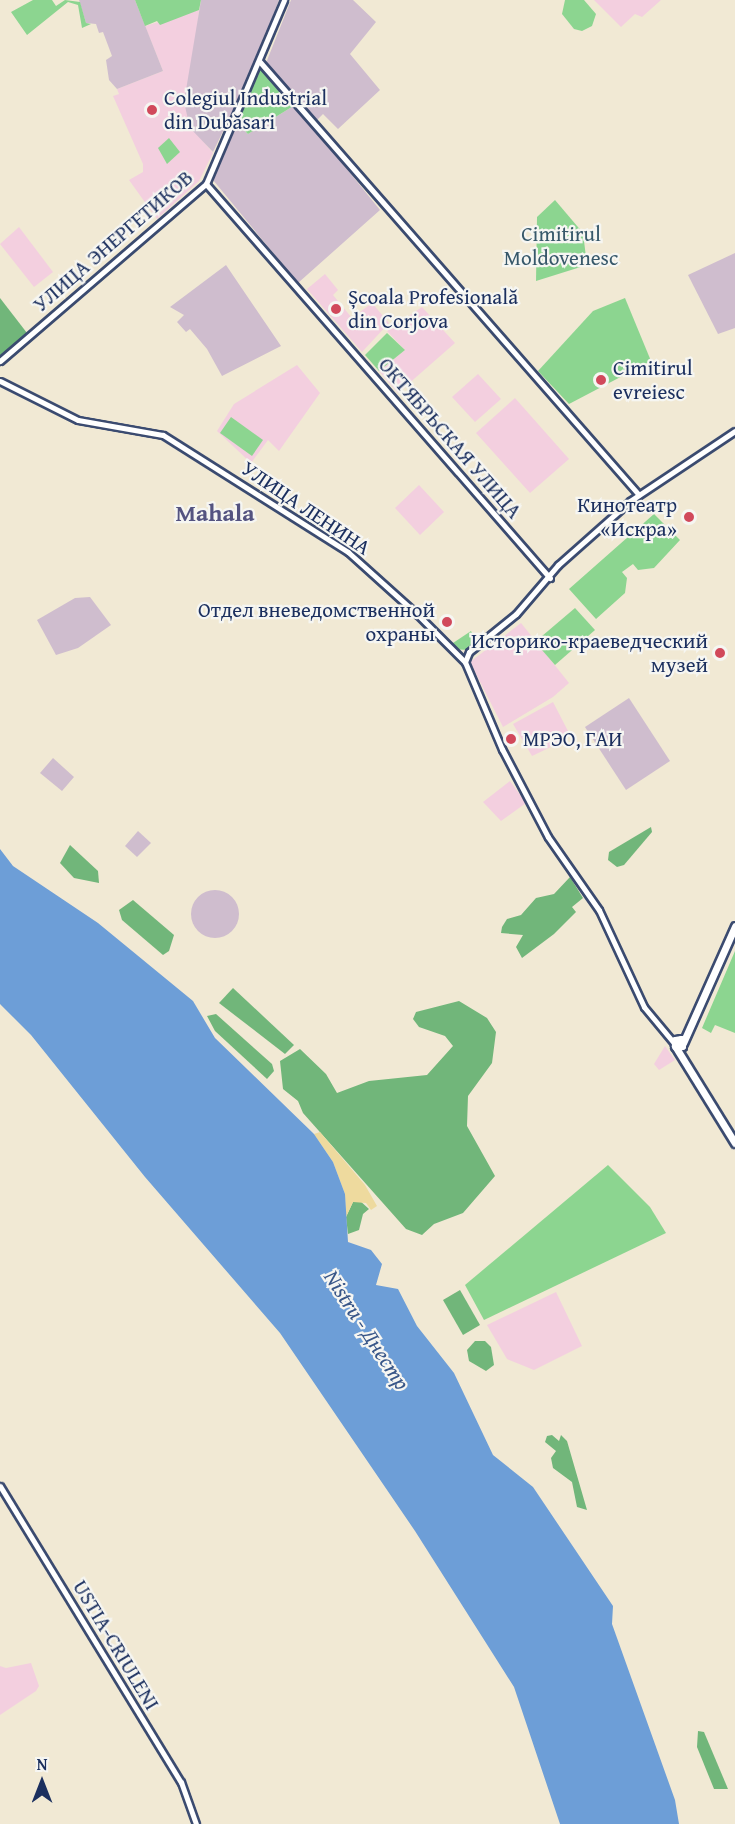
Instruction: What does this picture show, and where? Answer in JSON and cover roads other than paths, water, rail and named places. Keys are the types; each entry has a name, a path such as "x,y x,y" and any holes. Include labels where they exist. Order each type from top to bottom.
{"highway":[{"path":"735,926 686,1034 678,1042 680,1055 735,1143"}],"street":[{"name":"УЛИЦА ЭНЕРГЕТИКОВ","path":"0,361 206,183 260,62 284,0"},
{"path":"260,62 639,495"},
{"name":"ОКТЯБРЬСКАЯ УЛИЦА","path":"206,183 550,578"},
{"name":"УЛИЦА ЛЕНИНА","path":"0,381 78,420 163,435 348,552 465,662 536,815 599,910 644,1007 667,1037 678,1042"},
{"path":"465,662 469,652 508,622 550,578 558,565 639,495 735,431"},
{"name":"USTIA-CRIULENI","path":"0,1486 181,1782 196,1824"}],"water":[{"name":"Nistru - Днестр","path":"0,849 13,866 98,923 193,1001 215,1038 314,1134 333,1162 345,1194 348,1242 371,1250 382,1264 376,1285 398,1289 417,1326 454,1373 493,1455 533,1487 613,1606 612,1624 675,1800 679,1824 560,1824 514,1687 415,1531 280,1333 145,1177 31,1035 0,1004"}],"place":[{"name":"Colegiul Industrial din Dubăsari","path":"152,110"},
{"name":"Școala Profesională din Corjova","path":"336,309"},
{"name":"Cimitirul evreiesc","path":"601,380"},
{"name":"Кинотеатр «Искра»","path":"689,517"},
{"name":"Отдел вневедомственной охраны","path":"447,622"},
{"name":"Историко-краеведческий музей","path":"720,653"},
{"name":"МРЭО, ГАИ","path":"511,739"}],"district":[{"name":"Mahala","path":"215,513"}],"park label":[{"name":"Cimitirul Moldovenesc","path":"561,246"}]}
